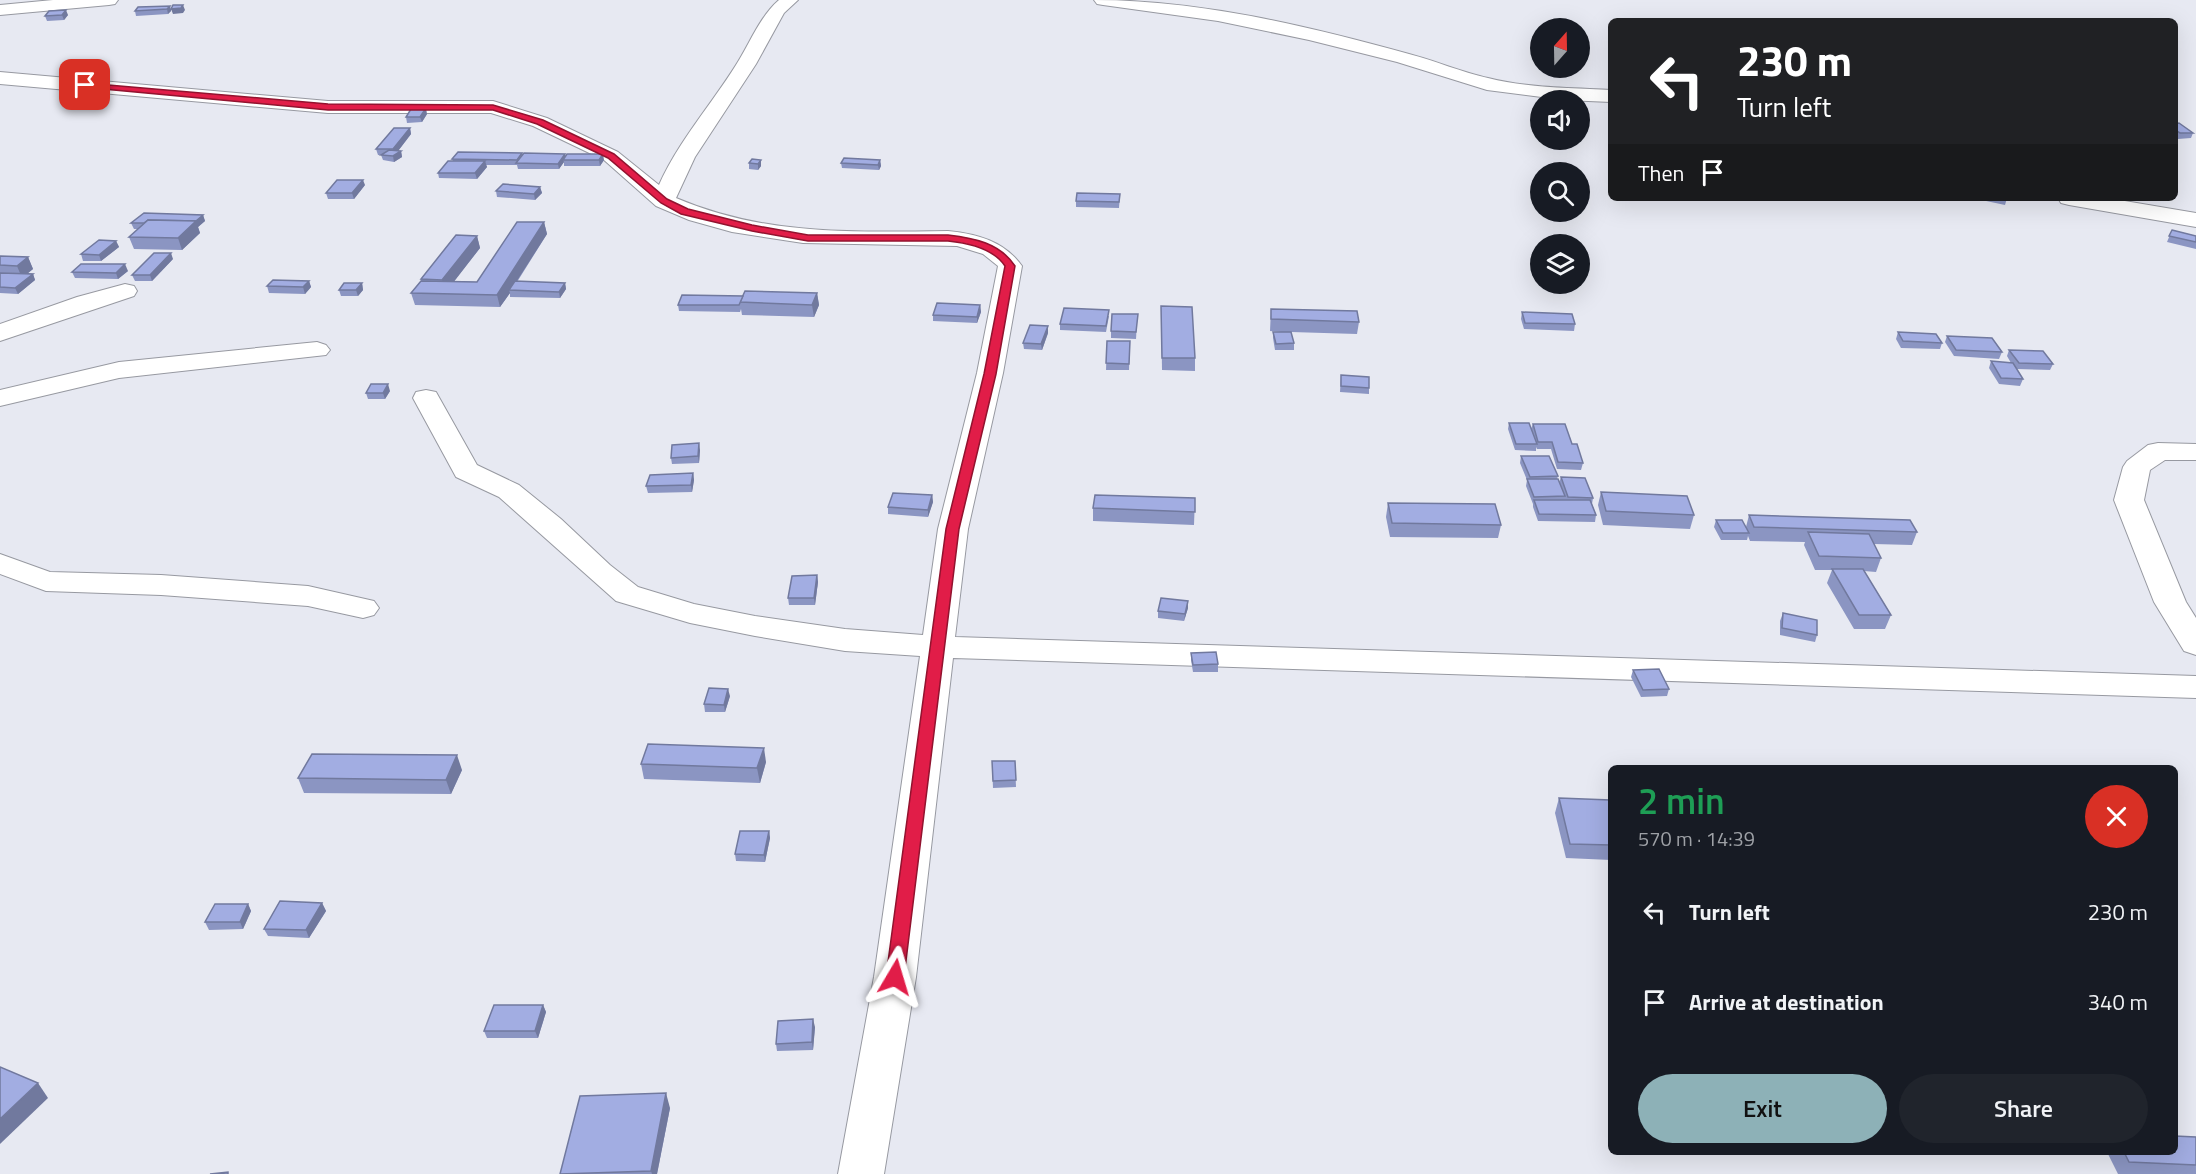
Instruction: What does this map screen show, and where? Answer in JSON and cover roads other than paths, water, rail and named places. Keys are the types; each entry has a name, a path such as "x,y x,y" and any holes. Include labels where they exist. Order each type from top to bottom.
{"street":[{"path":"0,10 109,0"},
{"path":"664,201 670,179 686,153 713,114 777,10 789,0"},
{"path":"1103,0 1218,16 1309,34 1403,58 1487,84 1565,94 1608,96"},
{"path":"0,78 328,107 493,107 540,122 611,156 664,201 685,212 808,238 969,240 1003,255 1010,266 990,374 953,529 895,977 861,1174"},
{"path":"2086,201 2196,220"},
{"path":"0,333 86,302 125,291"},
{"path":"0,398 38,391 119,370 317,350"},
{"path":"0,387 38,391"},
{"path":"426,398 466,471 509,490 599,572 627,594 690,613 755,626 845,640 938,647 2196,687"},
{"path":"2196,452 2158,451 2137,467 2129,500 2170,602 2196,644"},
{"path":"0,563 46,581 161,585 308,596 363,608"}]}
